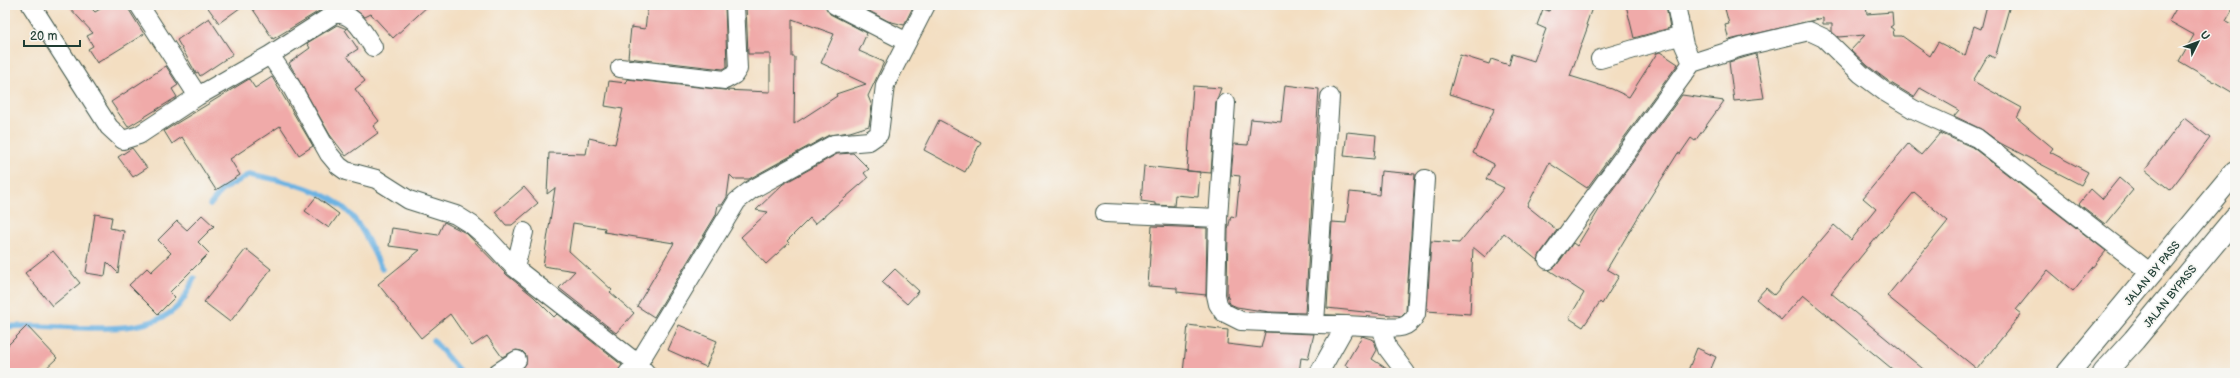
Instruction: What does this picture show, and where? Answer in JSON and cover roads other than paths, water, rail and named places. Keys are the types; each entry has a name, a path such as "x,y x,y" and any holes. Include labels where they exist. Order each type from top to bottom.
{"highway":[{"name":"JALAN BY PASS","path":"2068,373 2152,274 2235,172"},
{"name":"JALAN BYPASS","path":"2107,372 2235,218"}],"street":[{"path":"31,5 109,127 122,140 139,136 198,96 270,55 334,14 342,14 354,21 373,46"},
{"path":"139,5 198,96"},
{"path":"620,68 725,80 730,78 738,69 734,5"},
{"path":"835,5 907,42"},
{"path":"270,55 291,86 329,154 338,166 376,179 409,200 456,215 488,238 515,268 637,370 737,201 751,190 834,144 869,141 879,134 885,85 926,5"},
{"path":"1676,5 1686,53 1692,63"},
{"path":"1548,260 1692,63 1742,47 1809,31 1824,38 1861,74 1885,92 1913,109 1977,138 2152,274"},
{"path":"1600,59 1682,35"},
{"path":"1315,323 1330,97"},
{"path":"1226,103 1218,218 1216,295 1218,304 1223,312 1241,321 1315,323 1400,328 1408,325 1416,314 1425,179"},
{"path":"1105,213 1218,218"},
{"path":"515,268 524,232"},
{"path":"1319,373 1346,325"},
{"path":"1381,327 1388,349 1406,373"},
{"path":"497,373 517,360"}],"waterway":[{"path":"210,205 222,190 250,174 287,182 312,190 335,201 351,215 366,237 382,269"},
{"path":"5,327 117,328 139,325 159,319 175,309 184,299 194,278"},
{"path":"433,340 461,373"}]}
